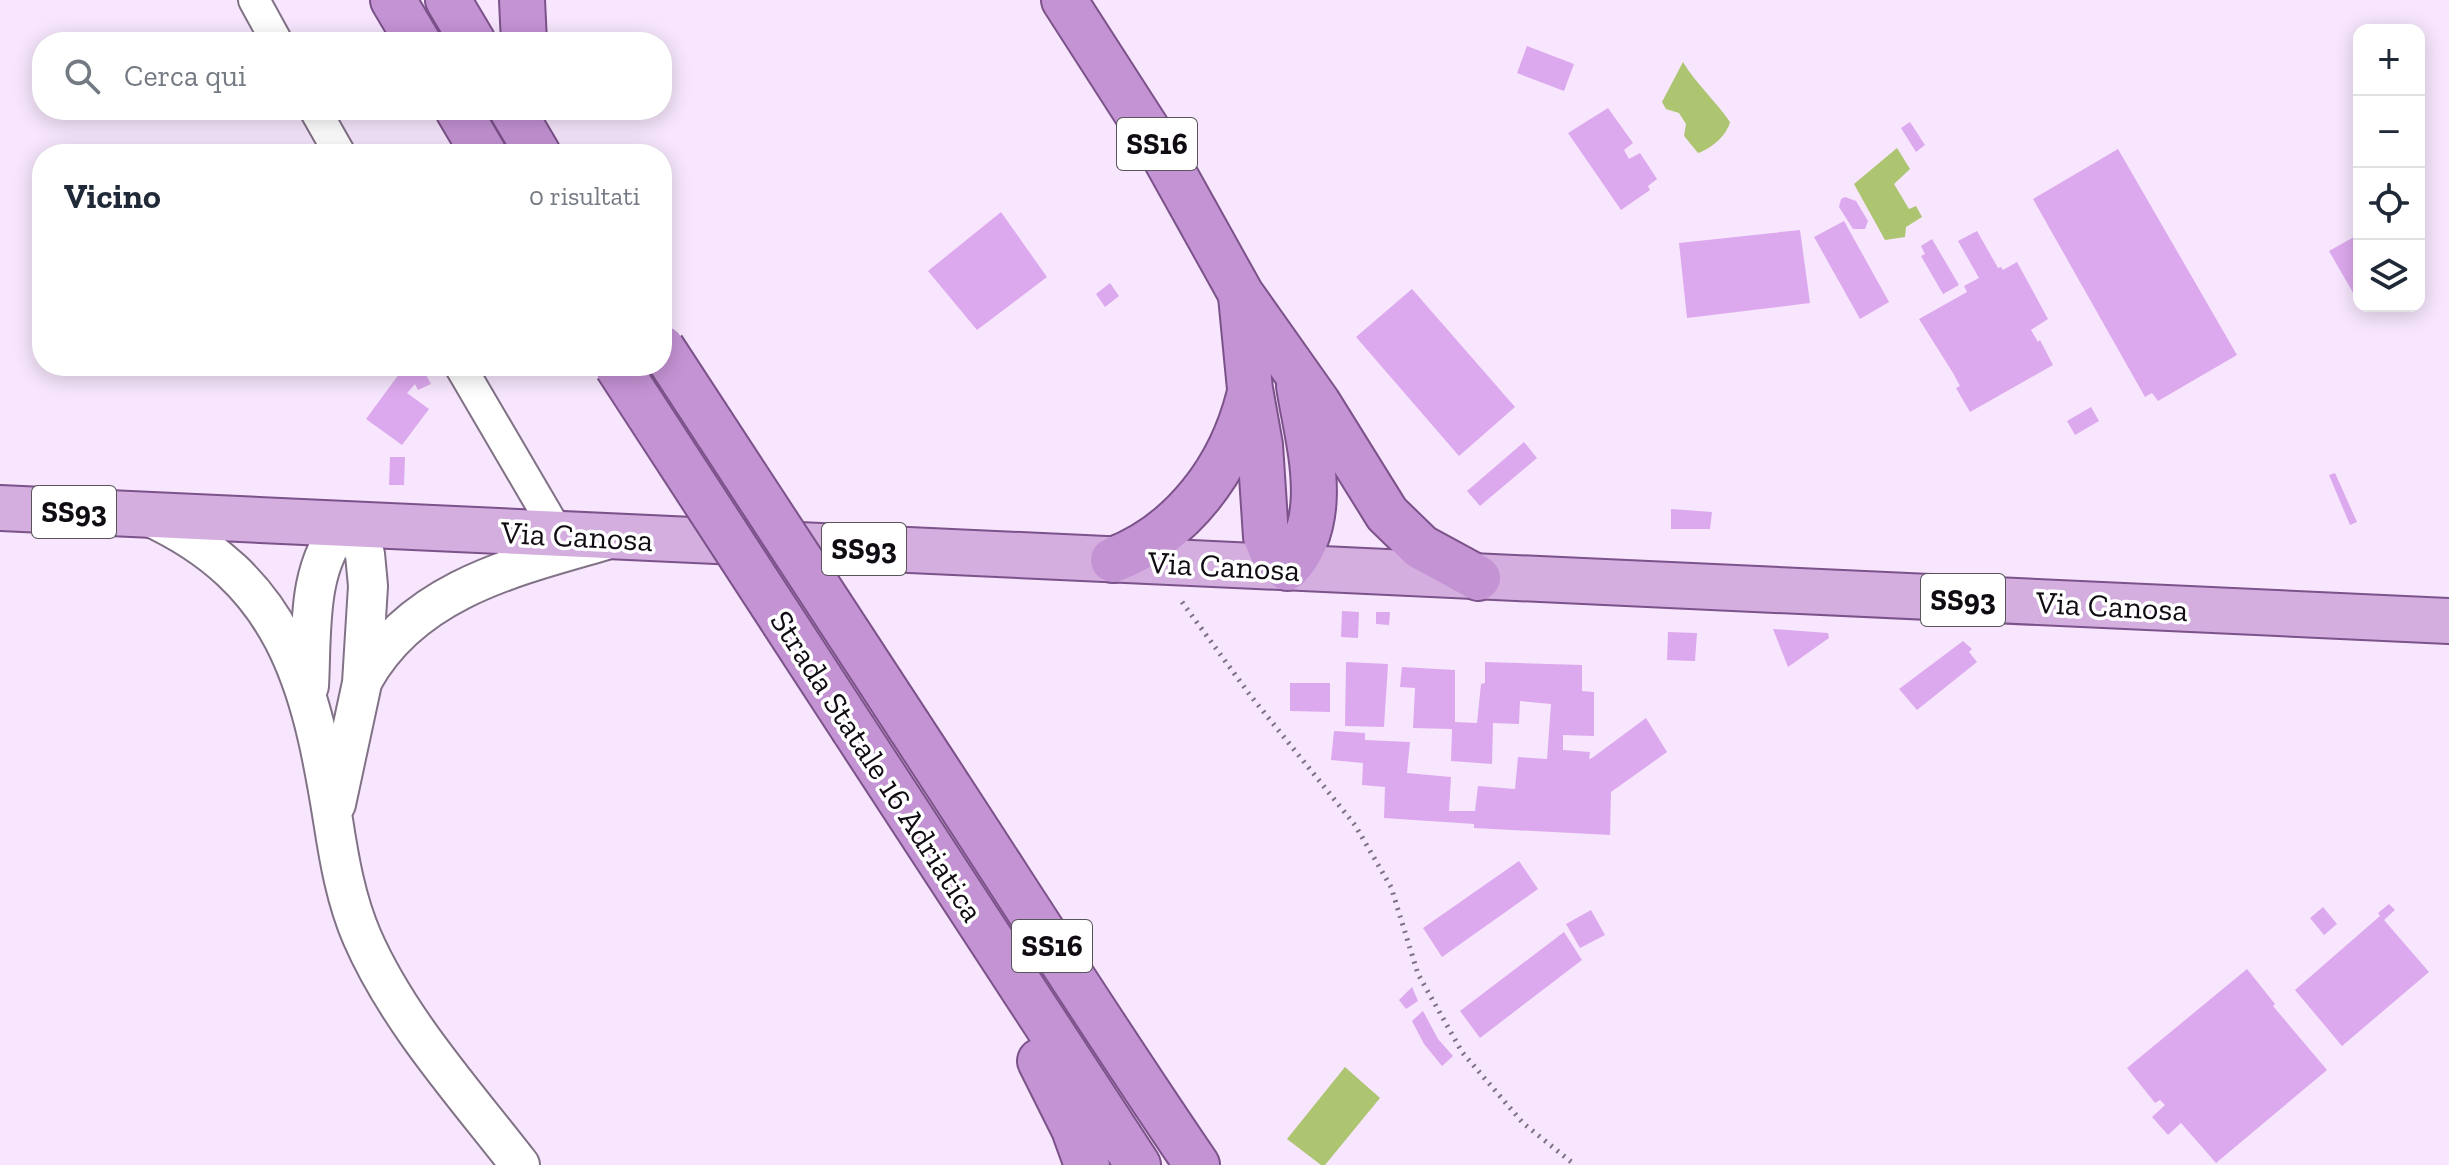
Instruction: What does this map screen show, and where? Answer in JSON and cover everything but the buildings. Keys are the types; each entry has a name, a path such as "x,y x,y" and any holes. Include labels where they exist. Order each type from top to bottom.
{"highway":[{"path":"393,0 412,32"},
{"path":"448,0 467,32"},
{"path":"522,0 524,32"},
{"name":"SS16","path":"1064,0 1163,154 1241,294 1297,373 1394,523 1432,554 1478,578"},
{"path":"464,120 478,144"},
{"path":"518,120 532,144"},
{"path":"551,120 561,144"},
{"name":"SS16","path":"1241,294 1250,389 1260,445 1266,537 1273,554 1287,568 1305,543 1313,501 1312,469 1297,373"},
{"name":"Strada Statale 16 Adriatica","path":"672,363 1025,902 1092,1011 1197,1165"},
{"name":"Strada Statale 16 Adriatica","path":"624,376 1138,1165"},
{"name":"SS16","path":"1133,561 1190,507 1218,471 1232,446 1250,389"},
{"name":"SS16","path":"937,856 1074,1129 1087,1165"}],"main road":[{"name":"Via Canosa","path":"0,508 2449,621"}],"street":[{"path":"254,0 272,32"},
{"path":"321,120 334,144"},
{"path":"466,376 559,535"},
{"path":"148,516 211,552 249,587 285,641 308,698 349,900 361,934 377,969 412,1023 520,1165"},
{"path":"308,698 318,575 328,547 344,525 360,543 368,565 362,683 333,818"},
{"path":"362,683 393,638 419,613 435,603 462,588 518,566 614,538"}],"path":[{"path":"1133,561 1250,695 1355,825 1391,887 1418,974 1462,1052 1523,1123 1575,1165"}],"shaded area":[{"path":"1683,62 1730,122 1718,141 1698,153 1684,136 1686,124 1679,113 1666,109 1662,102"},
{"path":"1897,148 1910,169 1894,184 1909,209 1916,206 1922,217 1906,227 1905,237 1885,240 1854,184"},
{"path":"1345,1067 1380,1098 1325,1165 1321,1165 1287,1139"}]}
